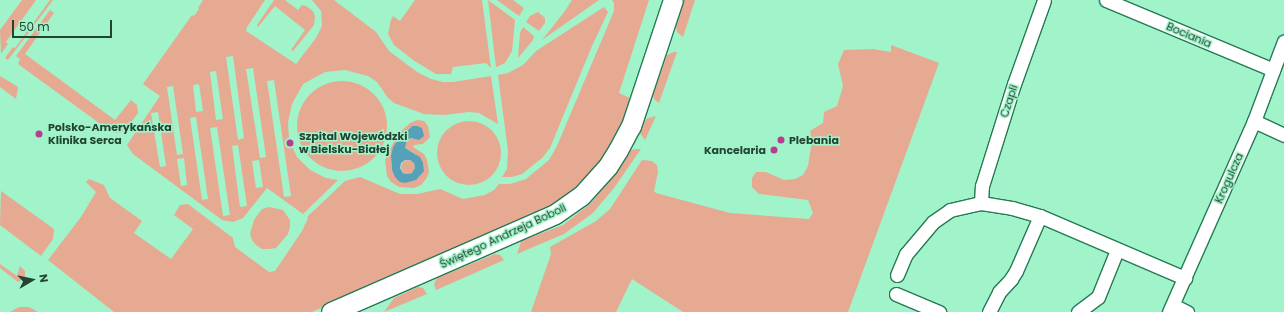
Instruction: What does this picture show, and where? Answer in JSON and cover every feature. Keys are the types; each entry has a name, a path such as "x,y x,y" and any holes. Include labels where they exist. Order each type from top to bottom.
{"street":[{"name":"Świętego Andrzeja Boboli","path":"331,312 555,214 581,196 608,166 631,126 673,0"},
{"name":"Czapli","path":"981,203 982,186 1014,84 1044,0"},
{"name":"Bociania","path":"1106,0 1121,3 1272,70"},
{"name":"Krogulcza","path":"1171,308 1254,121 1284,41"},
{"path":"1254,121 1284,135"},
{"path":"897,275 906,254 933,222 950,210 981,203 1012,208 1040,216 1184,278"},
{"path":"989,312 999,292 1016,271 1040,216"},
{"path":"1078,312 1098,297 1117,250"},
{"path":"896,294 939,312"},
{"path":"1171,308 1187,312"}],"shaded area":[{"path":"22,0 36,0 6,42 8,44 1,54 0,30"},
{"path":"50,0 53,0 8,60 5,58 13,47 15,48"},
{"path":"203,0 265,0 247,27 246,31 296,64 316,38 322,26 321,11 312,0 334,0 376,32 389,51 417,72 431,79 443,82 453,82 491,76 498,124 479,113 469,112 444,115 424,114 394,103 388,98 377,82 368,76 345,70 325,72 303,84 292,104 288,122 289,140 297,157 310,170 326,178 338,180 303,214 267,188 243,218 233,222 222,220 133,154 127,145 160,96 143,84 192,15 194,16 199,9 198,8","holes":["233,56 244,138 238,140 226,57","253,68 266,157 260,158 246,69","216,71 223,119 216,120 210,72","274,80 291,196 284,197 267,81","199,84 203,111 196,112 193,85","173,86 183,154 177,155 167,87","158,112 166,166 160,167 151,113","196,117 208,199 202,200 190,118","217,127 230,215 223,216 210,128","238,145 247,206 240,207 232,146","184,158 187,185 181,186 177,159","259,160 263,187 256,188 252,161"]},
{"path":"274,0 285,0 298,10 302,5 306,6 313,11 315,16 314,25 293,51 291,50 305,30 275,6 258,27 257,25"},
{"path":"415,0 482,0 491,68 486,63 453,67 451,74 436,74 413,60 394,45 388,34 391,20 393,16 400,21"},
{"path":"488,0 515,20 512,51 505,63 496,67"},
{"path":"497,0 513,0 524,8 519,16"},
{"path":"572,0 599,0 542,40 565,11"},
{"path":"612,0 649,0 619,93 632,99 627,117 596,169 563,201 312,312 114,312 48,260 81,217 96,192 86,182 89,179 104,185 110,198 142,221 134,233 171,259 193,229 174,215 180,205 188,204 233,238 235,247 269,272 275,271 302,231 308,218 307,217 345,181 360,177 400,194 417,194 440,189 463,199 485,195 494,190 499,184 510,184 526,179 549,160 557,146 614,11 614,3"},
{"path":"684,0 695,0 683,37 677,32 676,27"},
{"path":"604,7 608,12 592,46 550,148 542,158 522,174 512,177 502,177 507,169 508,151 498,75 508,73 523,65 536,51"},
{"path":"50,10 54,13 25,54 115,120 131,100 137,105 138,113 127,128 125,127 122,132 118,133 110,131 18,64 20,59 16,56"},
{"path":"538,12 545,18 545,23 539,31 526,22 530,16"},
{"path":"523,27 534,36 533,40 518,58 520,33"},
{"path":"891,45 939,63 848,312 683,312 632,279 616,312 531,312 551,254 550,247 596,221 610,209 642,160 652,161 657,165 658,172 654,191 656,193 730,213 809,219 813,213 808,200 759,194 752,187 752,178 756,172 766,172 784,180 795,179 803,175 808,166 812,140 810,131 823,123 824,112 837,106 843,86 838,64 844,50 873,49 891,52"},
{"path":"677,52 659,103 654,99 653,95 667,55"},
{"path":"0,76 18,87 16,99 0,87"},
{"path":"333,81 351,81 367,88 380,101 387,117 387,135 380,151 367,164 351,171 333,171 317,164 304,151 297,135 297,117 304,101 317,88"},
{"path":"656,116 645,140 640,133 646,119"},
{"path":"417,120 424,121 428,126 430,137 423,144 414,145 413,147 424,154 427,160 429,172 421,185 414,188 399,187 391,182 387,176 385,160 397,135 410,123","holes":["412,126 417,126 419,140 411,138 405,143 405,148 416,154 416,180 392,170 391,164 393,148 405,132"]},
{"path":"463,121 475,121 492,130 499,141 501,153 499,165 492,176 475,185 463,185 451,180 442,171 437,159 437,147 442,135 451,126"},
{"path":"641,149 614,188 593,213 564,234 517,254 521,241 563,225 590,204 621,167 629,151"},
{"path":"405,160 411,160 415,164 415,170 411,174 405,174 401,170 401,164"},
{"path":"1,191 54,229 53,239 41,256 0,225"},
{"path":"269,207 283,210 290,220 290,227 288,234 276,248 262,249 252,240 250,234 254,220 262,209"},
{"path":"495,254 500,255 504,260 436,290 434,284 437,278"},
{"path":"0,264 17,276 20,266 25,271 25,278 18,282 0,268"},
{"path":"418,287 423,288 427,294 384,312 394,298"},
{"path":"19,307 29,307 38,312 10,312"}],"water":[{"path":"412,126 422,128 424,136 419,140 411,138 407,140 405,148 420,157 423,163 424,171 416,180 405,183 400,182 395,177 392,170 391,156 393,147","holes":["405,160 410,160 414,163 415,168 412,173 403,173 400,168 401,163"]}],"place":[{"name":"Polsko-Amerykańska Klinika Serca","path":"39,134"},
{"name":"Plebania","path":"781,140"},
{"name":"Szpital Wojewódzki w Bielsku-Białej","path":"290,143"},
{"name":"Kancelaria","path":"774,150"}]}
